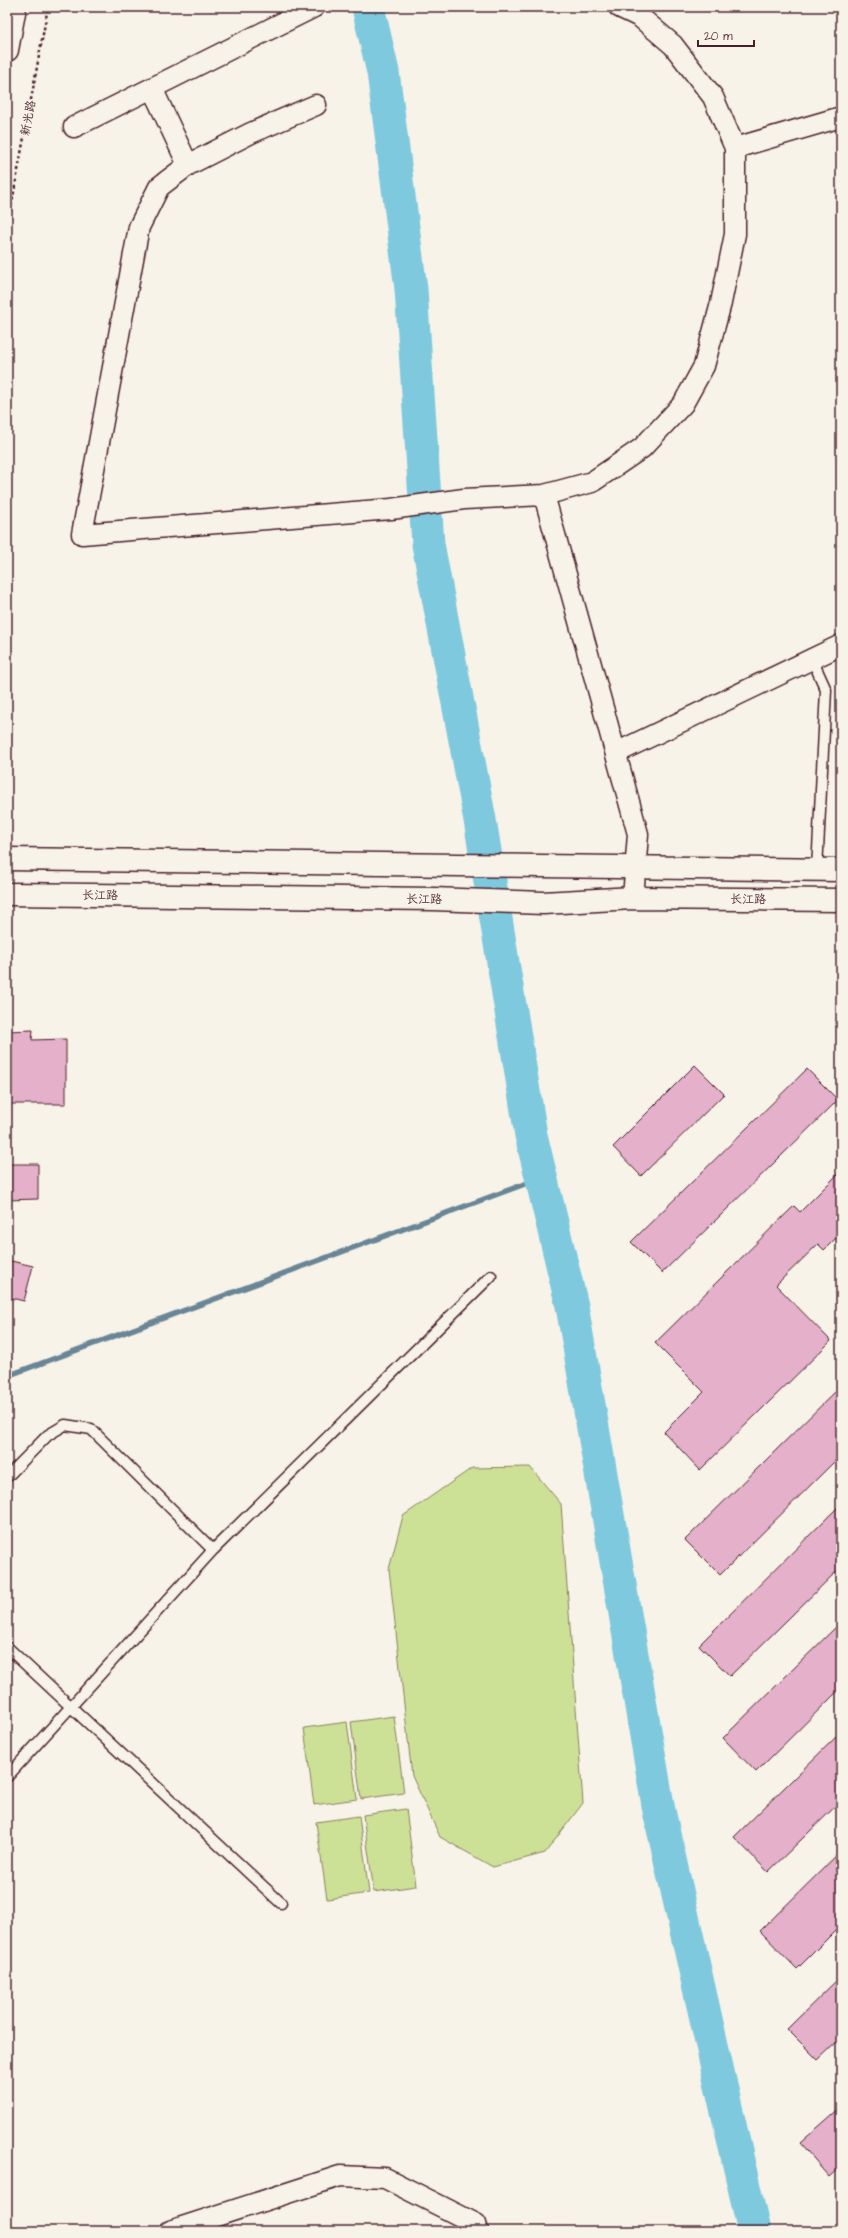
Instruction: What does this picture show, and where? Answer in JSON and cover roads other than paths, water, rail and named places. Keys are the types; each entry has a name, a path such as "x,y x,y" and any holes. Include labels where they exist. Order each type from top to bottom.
{"main road":[{"path":"7,50 15,7"},
{"path":"7,852 40,860"},
{"path":"7,859 210,863 430,864 841,870"},
{"name":"长江路","path":"7,894 433,899 543,903 633,898 841,900"},
{"path":"7,907 44,894"}],"street":[{"path":"74,126 314,7"},
{"path":"316,105 251,133 188,165 159,187 139,227 82,534 391,509 464,499 544,495 592,482 642,448 683,404 704,366 722,303 735,234 735,148 713,97 673,45 640,16 619,7"},
{"path":"152,88 188,165"},
{"path":"735,148 841,117"},
{"path":"544,495 638,834 633,898"},
{"path":"616,753 841,645"},
{"path":"170,2231 340,2176 384,2178 476,2224 478,2231"}],"lane":[{"path":"812,659 826,690 817,870"},
{"path":"7,1777 213,1550 491,1276"},
{"path":"7,1477 48,1435 64,1425 91,1429 213,1550"},
{"path":"7,1647 281,1903"}],"waterway":[{"path":"368,7 383,72 411,289 428,544 480,820 531,1135 572,1306 659,1811 754,2231"},
{"path":"7,1376 541,1178"}]}
